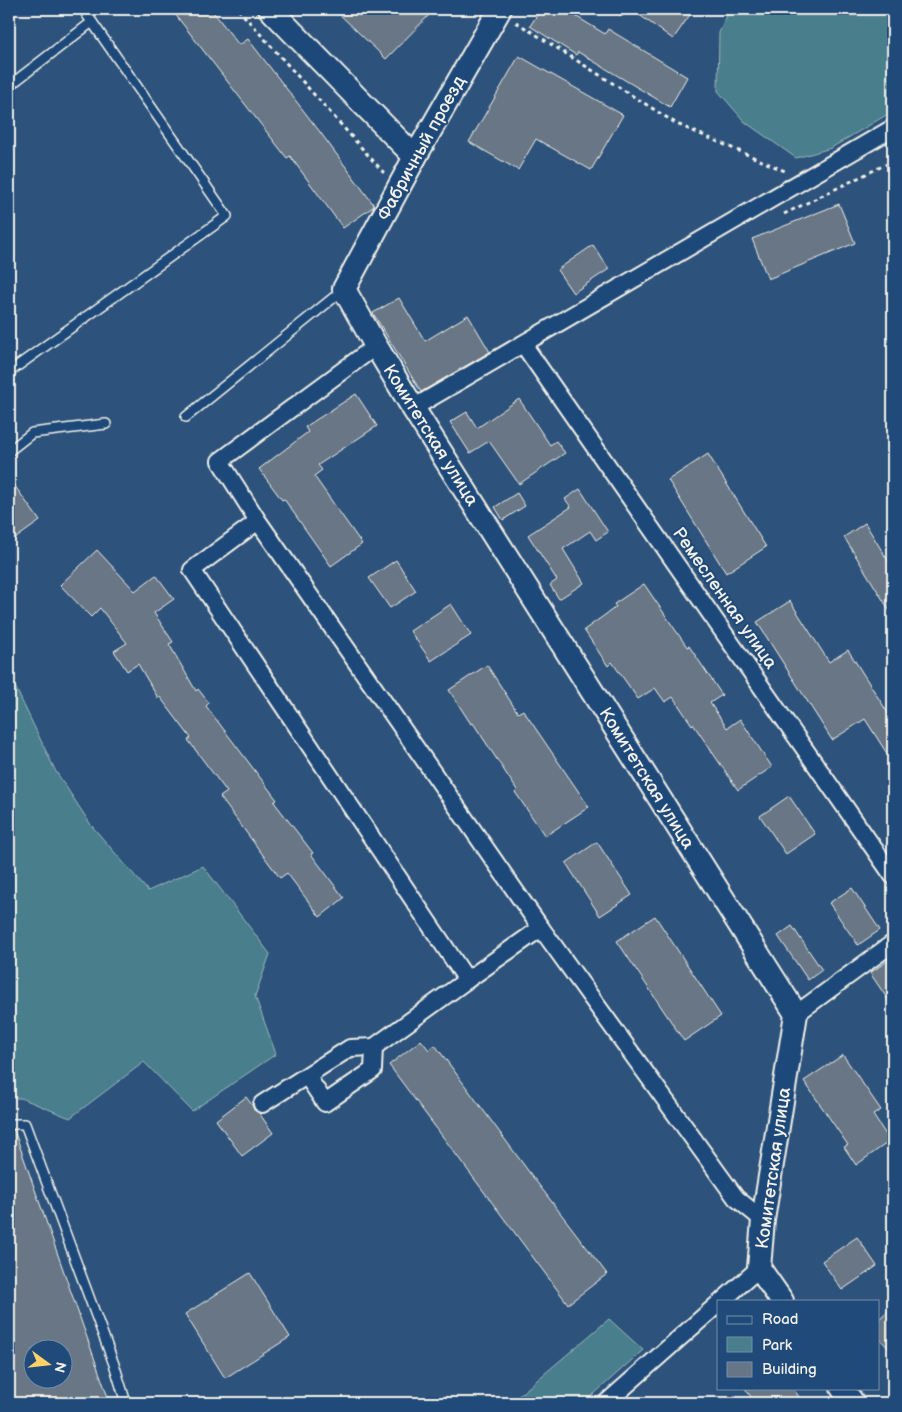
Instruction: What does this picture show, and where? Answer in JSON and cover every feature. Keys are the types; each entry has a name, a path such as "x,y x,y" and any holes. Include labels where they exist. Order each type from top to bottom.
{"street":[{"path":"270,9 415,157"},
{"name":"Фабричный проезд","path":"344,289 415,157 499,10"},
{"path":"413,408 893,128"},
{"name":"Комитетская улица","path":"344,289 413,408 796,1014 763,1220 759,1268 781,1300"},
{"name":"Ремесленная улица","path":"523,344 893,876"},
{"path":"376,346 220,461 258,521 541,928 736,1198 763,1220"},
{"path":"258,521 192,570 467,980"},
{"path":"262,1104 350,1048 374,1047 541,928"},
{"path":"796,1014 893,942"},
{"path":"307,1076 325,1103 373,1070 374,1047"},
{"path":"723,1300 759,1268"},
{"path":"606,1403 717,1305"},
{"path":"843,1390 853,1403"}],"lane":[{"path":"9,372 227,216 83,9"},
{"path":"9,86 92,22"},
{"path":"186,417 344,289"},
{"path":"9,451 32,433 106,424"},
{"path":"9,1124 25,1124 115,1367 126,1403"}],"path":[{"path":"238,9 398,189"},
{"path":"613,9 622,15 626,9"},
{"path":"499,10 677,124 804,179"},
{"path":"780,216 893,161"}],"green space":[{"path":"730,9 893,9 893,111 831,148 796,158 745,122 718,91 719,33"},
{"path":"9,674 55,770 91,825 148,891 203,866 270,954 255,996 276,1054 192,1111 144,1062 70,1118 21,1098 9,1098"},
{"path":"609,1319 643,1350 584,1403 510,1403"}],"building":[{"path":"171,9 211,9 239,45 248,39 320,132 374,205 373,207 343,228 290,156 287,158"},
{"path":"334,9 435,9 386,59"},
{"path":"541,9 564,9 605,34 608,29 687,77 670,107 578,52 576,55 530,26"},
{"path":"631,9 694,9 673,39"},
{"path":"519,56 623,115 591,170 536,139 518,170 469,142"},
{"path":"839,204 855,243 768,279 752,239"},
{"path":"593,245 609,269 573,293 557,270"},
{"path":"399,298 425,341 468,315 490,352 421,392 373,313"},
{"path":"356,394 377,426 318,465 322,470 314,476 362,544 331,566 284,499 282,500 259,469 308,432 305,427"},
{"path":"519,399 550,445 556,441 565,453 519,484 489,441 470,453 450,422 467,412 477,428"},
{"path":"708,454 766,547 726,573 668,480"},
{"path":"9,478 40,521 9,543"},
{"path":"580,489 608,532 596,540 590,531 563,549 584,583 559,599 550,585 557,580 528,535 571,507 565,499"},
{"path":"517,493 525,506 503,520 495,507"},
{"path":"865,523 893,569 893,616 844,537"},
{"path":"97,550 135,591 156,575 174,599 154,613 173,642 169,644 196,691 198,689 209,703 206,706 277,800 274,802 344,898 320,917 287,873 280,878 220,797 227,792 188,740 191,738 160,697 158,698 138,664 127,671 114,651 127,643 100,608 91,617 60,585"},
{"path":"396,560 416,591 390,608 369,578"},
{"path":"644,584 722,695 710,703 727,728 740,719 772,767 738,790 673,697 665,702 655,688 638,699 612,662 608,666 584,630 616,607 614,604"},
{"path":"790,601 829,662 848,650 893,721 893,763 865,719 832,740 757,622"},
{"path":"451,604 471,635 431,661 410,631"},
{"path":"487,665 518,713 523,710 589,807 545,836 515,792 517,790 473,723 471,724 449,690"},
{"path":"789,796 815,834 786,854 760,816"},
{"path":"597,842 632,895 600,916 566,863"},
{"path":"852,888 880,930 858,945 829,903"},
{"path":"655,916 721,1016 684,1041 617,941"},
{"path":"792,926 822,970 808,980 778,936"},
{"path":"893,957 893,1007 870,973"},
{"path":"421,1040 429,1050 435,1045 607,1274 568,1304 389,1065"},
{"path":"843,1055 881,1110 873,1115 890,1141 856,1165 844,1147 848,1145 804,1081"},
{"path":"246,1097 273,1133 242,1156 216,1120"},
{"path":"9,1130 14,1130 110,1403 9,1403"},
{"path":"857,1237 877,1266 842,1290 822,1261"},
{"path":"250,1273 290,1337 225,1378 185,1314"},
{"path":"893,1306 893,1353 880,1339 880,1318"},
{"path":"746,1390 794,1390 803,1403 755,1403"}]}
